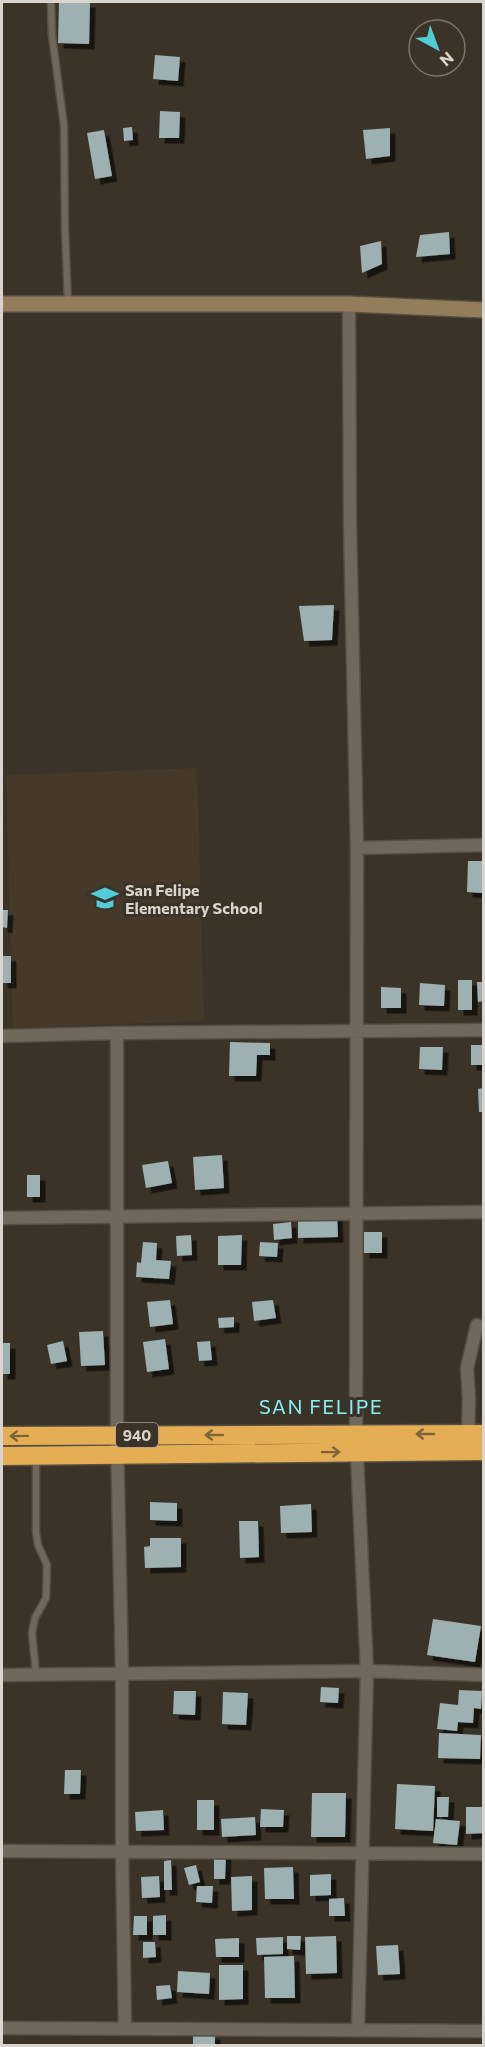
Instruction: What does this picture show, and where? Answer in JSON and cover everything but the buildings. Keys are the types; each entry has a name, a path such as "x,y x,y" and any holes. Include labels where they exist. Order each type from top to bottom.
{"highway":[{"name":"940","path":"2,1455 117,1454 356,1443 476,1434"},
{"name":"940","path":"2,1436 117,1435 356,1443 483,1451"}],"street":[{"path":"2,304 349,304 483,310"},
{"path":"349,304 350,536 357,848 356,1443 367,1671 358,2030"},
{"path":"357,848 483,845"},
{"path":"2,1036 483,1030"},
{"path":"117,1033 117,1454 122,1675 125,2029"},
{"path":"2,1218 483,1212"},
{"path":"476,1434 469,1399 467,1368 477,1325"},
{"path":"2,1675 367,1671 483,1675"},
{"path":"2,1851 364,1851 483,1854"},
{"path":"2,2028 483,2031"}],"lane":[{"path":"51,2 52,35 64,126 68,304"},
{"path":"36,1455 36,1532 38,1545 47,1565 46,1598 35,1618 32,1633 36,1675"}],"shaded area":[{"name":"San Felipe Elementary School","path":"197,768 204,1021 13,1028 6,775"}],"place":[{"name":"San Felipe Elementary School","path":"105,898"}],"district":[{"name":"SAN FELIPE","path":"321,1406"}]}
